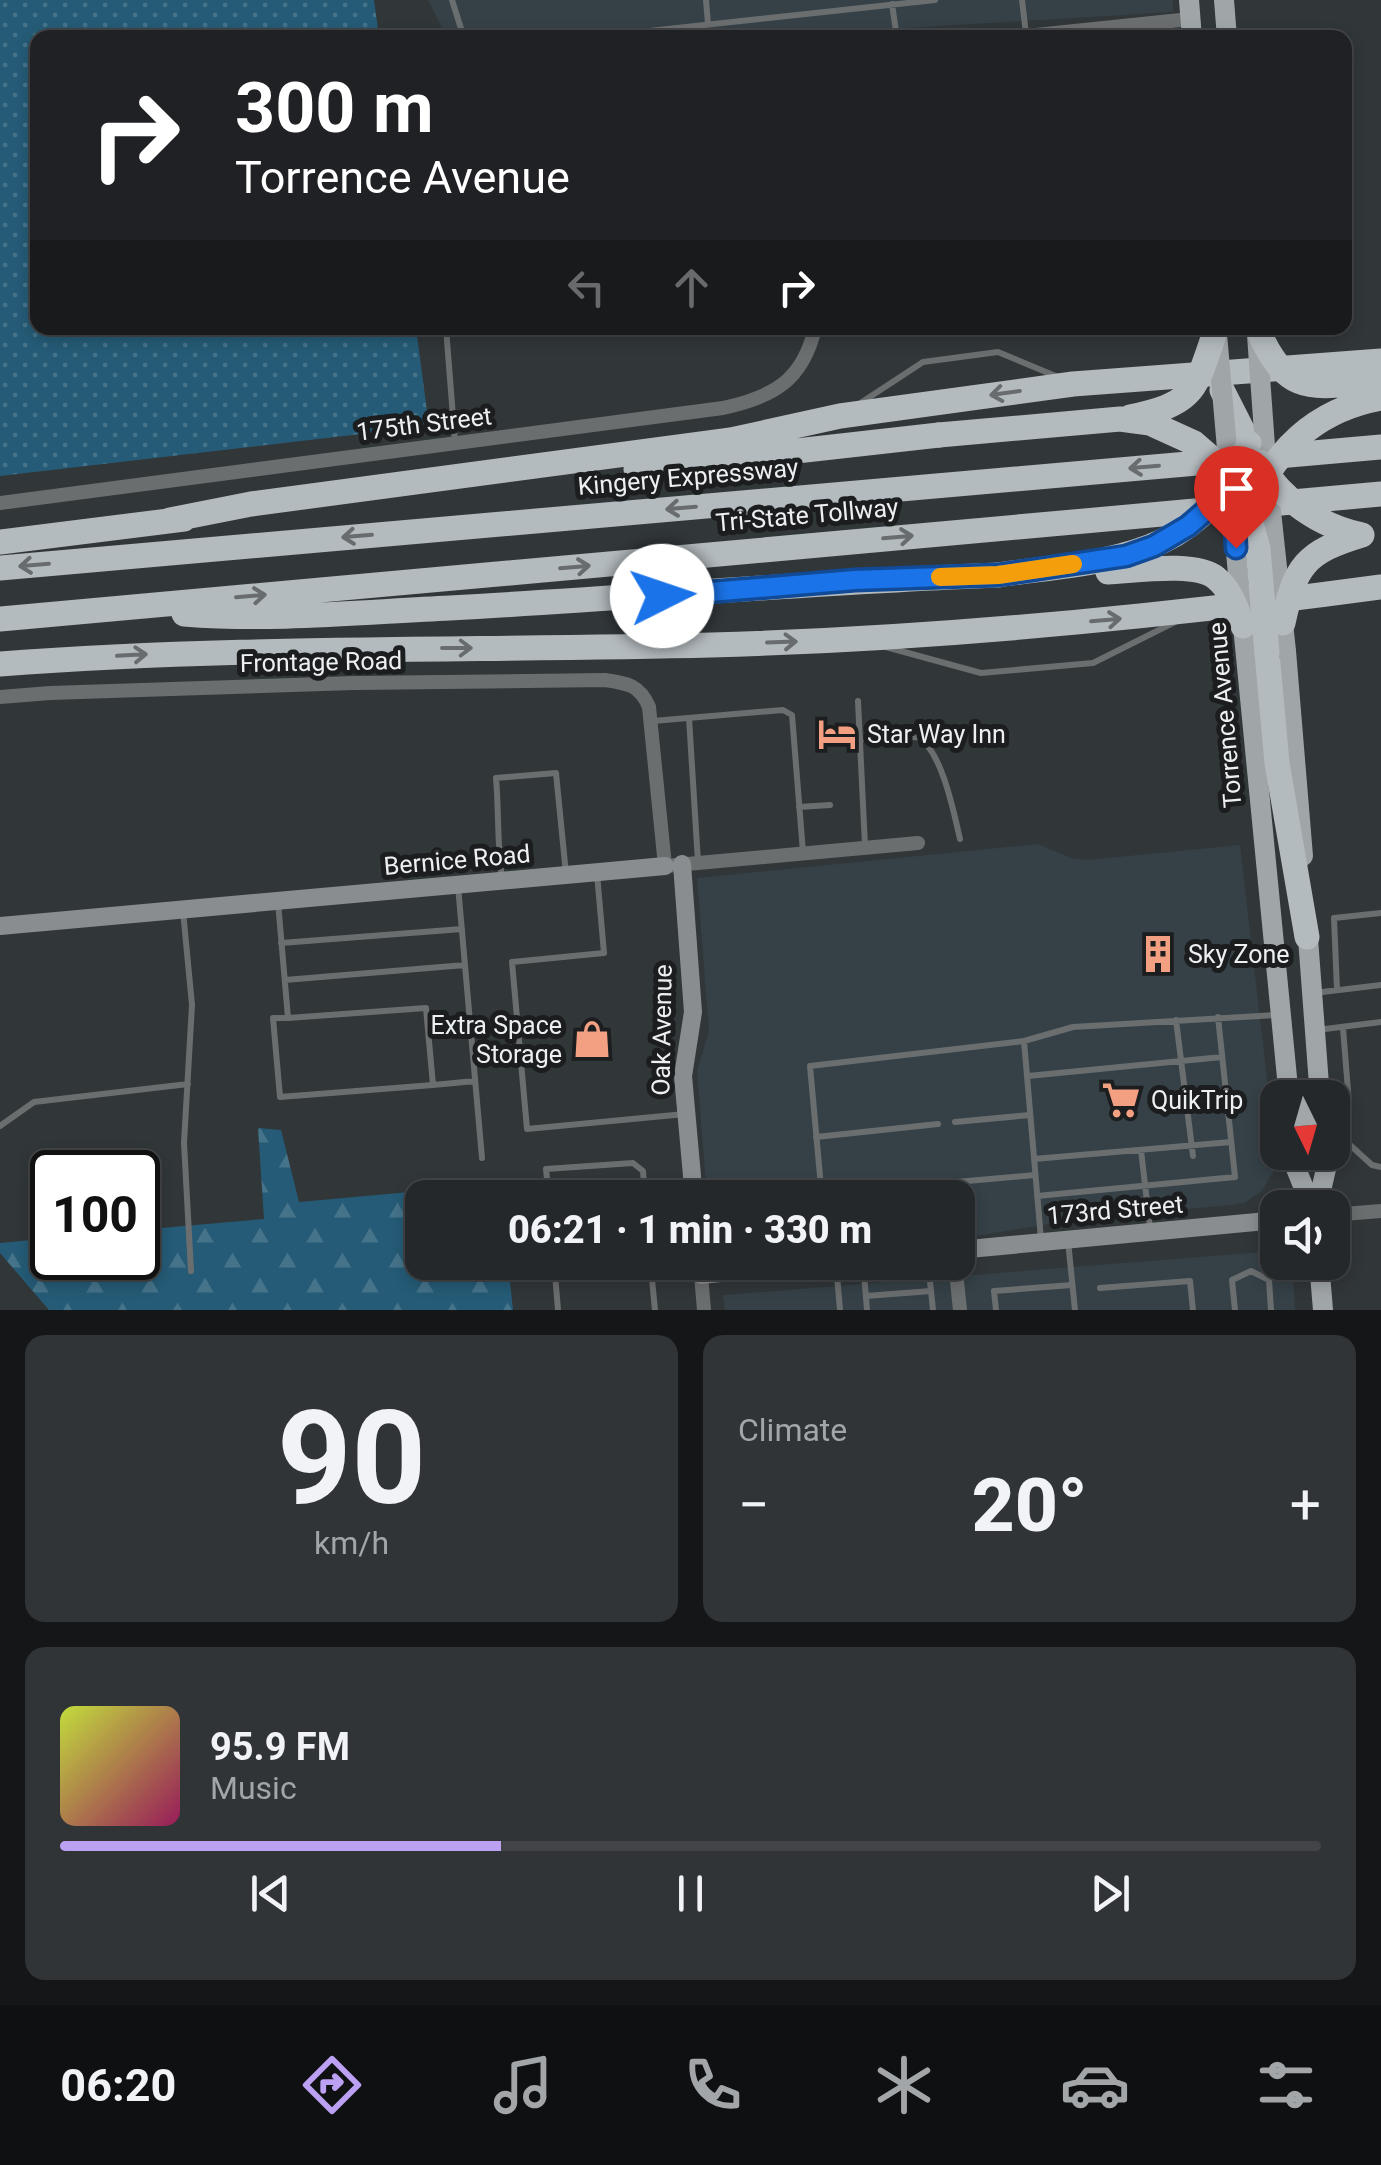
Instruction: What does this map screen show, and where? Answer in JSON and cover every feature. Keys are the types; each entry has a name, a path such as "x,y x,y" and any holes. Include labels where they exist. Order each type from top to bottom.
{"highway":[{"path":"0,542 939,435 1120,419 1162,410 1187,396 1198,380 1214,335"},
{"path":"1260,335 1275,364 1290,378 1311,385 1381,381"},
{"path":"170,520 251,504 731,440 840,416 1073,384 1381,361"},
{"path":"998,575 1144,550 1197,520 1232,479 1249,443 1261,387"},
{"path":"1222,390 1267,474 1318,520 1371,534"},
{"path":"1238,582 1249,513 1267,474 1288,446 1337,410 1381,398"},
{"path":"1120,419 1150,423 1184,436 1232,479 1249,513 1258,548 1277,762 1307,937"},
{"name":"Kingery Expressway","path":"0,568 1381,447"},
{"name":"Tri-State Tollway","path":"119,610 1381,494"},
{"path":"1283,623 1293,580 1303,564 1317,552 1371,534"},
{"path":"0,620 119,610 232,618 626,598 855,580 1201,571 1227,590 1243,626"},
{"path":"0,664 244,650 678,646 856,638 1006,629 1381,587"}],"main road":[{"path":"1224,0 1226,30"},
{"name":"Torrence Avenue","path":"1217,335 1243,626 1266,653"},
{"name":"Torrence Avenue","path":"1257,335 1283,623 1266,653 1287,1080"},
{"path":"1307,937 1319,1080"},
{"path":"1320,1280 1323,1310"}],"street":[{"path":"1109,30 1190,19"},
{"name":"175th Street","path":"0,503 746,403 768,395 799,370 813,335"},
{"name":"Frontage Road","path":"0,698 316,684 606,680 628,683 641,692"},
{"name":"Oak Avenue","path":"641,692 682,864 693,1012 692,1033 684,1058 692,1180"},
{"name":"Bernice Road","path":"0,926 918,842"},
{"path":"1350,1213 1381,1210"},
{"name":"173rd Street","path":"975,1248 1260,1222"},
{"path":"701,1280 704,1310"},
{"path":"957,1280 960,1310"}],"lane":[{"path":"452,0 461,30"},
{"path":"706,0 708,24"},
{"path":"664,30 934,0"},
{"path":"1022,0 1025,30"},
{"path":"892,4 896,30"},
{"path":"447,335 455,443"},
{"path":"840,416 923,362 998,352 1073,384"},
{"path":"856,638 982,673 1092,663 1200,610"},
{"path":"858,701 858,802 865,847"},
{"path":"651,722 782,710 792,716 802,853"},
{"path":"682,864 689,718"},
{"path":"860,739 918,737 926,742 948,792 960,840"},
{"path":"502,881 496,778 556,773 566,875"},
{"path":"799,807 830,804"},
{"path":"596,872 604,953 512,962 528,1128 686,1114"},
{"path":"458,884 482,1158"},
{"path":"278,901 288,1018"},
{"path":"183,910 192,1005 184,1143 191,1271"},
{"path":"1337,990 1334,918 1381,913"},
{"path":"282,943 462,929"},
{"path":"284,980 465,965"},
{"path":"1313,993 1381,985"},
{"path":"433,1085 426,1008 274,1018 280,1096 433,1085 475,1081"},
{"path":"820,1180 810,1066 1024,1041 1073,1027 1282,1015"},
{"path":"1037,1196 1071,1188 1145,1186 1165,1180 1213,1176 1235,1178 1218,1017"},
{"path":"1176,1020 1192,1156"},
{"path":"1315,1030 1381,1022"},
{"path":"1343,1028 1347,1080"},
{"path":"1024,1041 1041,1242"},
{"path":"1028,1076 1222,1057"},
{"path":"0,1126 34,1102 188,1084"},
{"path":"955,1122 1030,1114"},
{"path":"816,1136 938,1124"},
{"path":"1034,1159 1231,1142"},
{"path":"1210,1144 1211,1154"},
{"path":"1350,1145 1372,1166 1381,1167"},
{"path":"1177,1146 1178,1157"},
{"path":"1162,1148 1163,1158"},
{"path":"1142,1150 1151,1232"},
{"path":"1116,1152 1116,1163"},
{"path":"1099,1154 1100,1163"},
{"path":"1083,1155 1084,1166"},
{"path":"1068,1156 1069,1166"},
{"path":"547,1180 546,1169 633,1163 642,1171 643,1180"},
{"path":"975,1180 1036,1174"},
{"path":"1068,1240 1075,1310"},
{"path":"1235,1310 1232,1280 1251,1271 1269,1280 1271,1310"},
{"path":"556,1280 558,1310"},
{"path":"652,1280 655,1310"},
{"path":"834,1280 840,1310"},
{"path":"864,1280 867,1310"},
{"path":"930,1280 933,1310"},
{"path":"1100,1288 1190,1281 1193,1310"},
{"path":"996,1310 994,1290 1072,1285"},
{"path":"866,1296 931,1291"}],"shaded area":[{"path":"428,0 1173,0 1173,12 875,30 443,30"},
{"path":"1038,844 1071,858 1087,860 1240,845 1267,1080 1260,1080 1260,1170 1274,1170 1263,1190 1244,1203 1085,1218 975,1236 975,1180 706,1180 697,1071 709,1031 697,878"},
{"path":"1260,1252 1260,1280 1293,1280 1295,1310 725,1310 723,1295 911,1280 975,1280 975,1275"}],"green space":[{"path":"0,0 374,0 378,30 30,30 30,335 417,335 429,426 0,476"},
{"path":"258,1128 281,1130 299,1202 405,1193 405,1280 510,1280 513,1310 49,1310 0,1253 0,1243 30,1240 30,1280 160,1280 160,1228 264,1219"}],"slow traffic":[{"path":"940,577 998,575 1073,564"}],"place":[{"name":"Star Way Inn","path":"837,734"},
{"name":"Sky Zone","path":"1158,954"},
{"name":"Extra Space Storage","path":"592,1039"},
{"name":"QuikTrip","path":"1121,1100"}],"route":[{"path":"662,596 855,580 998,575 1126,556 1167,540 1197,520 1232,479 1236,548"}]}
